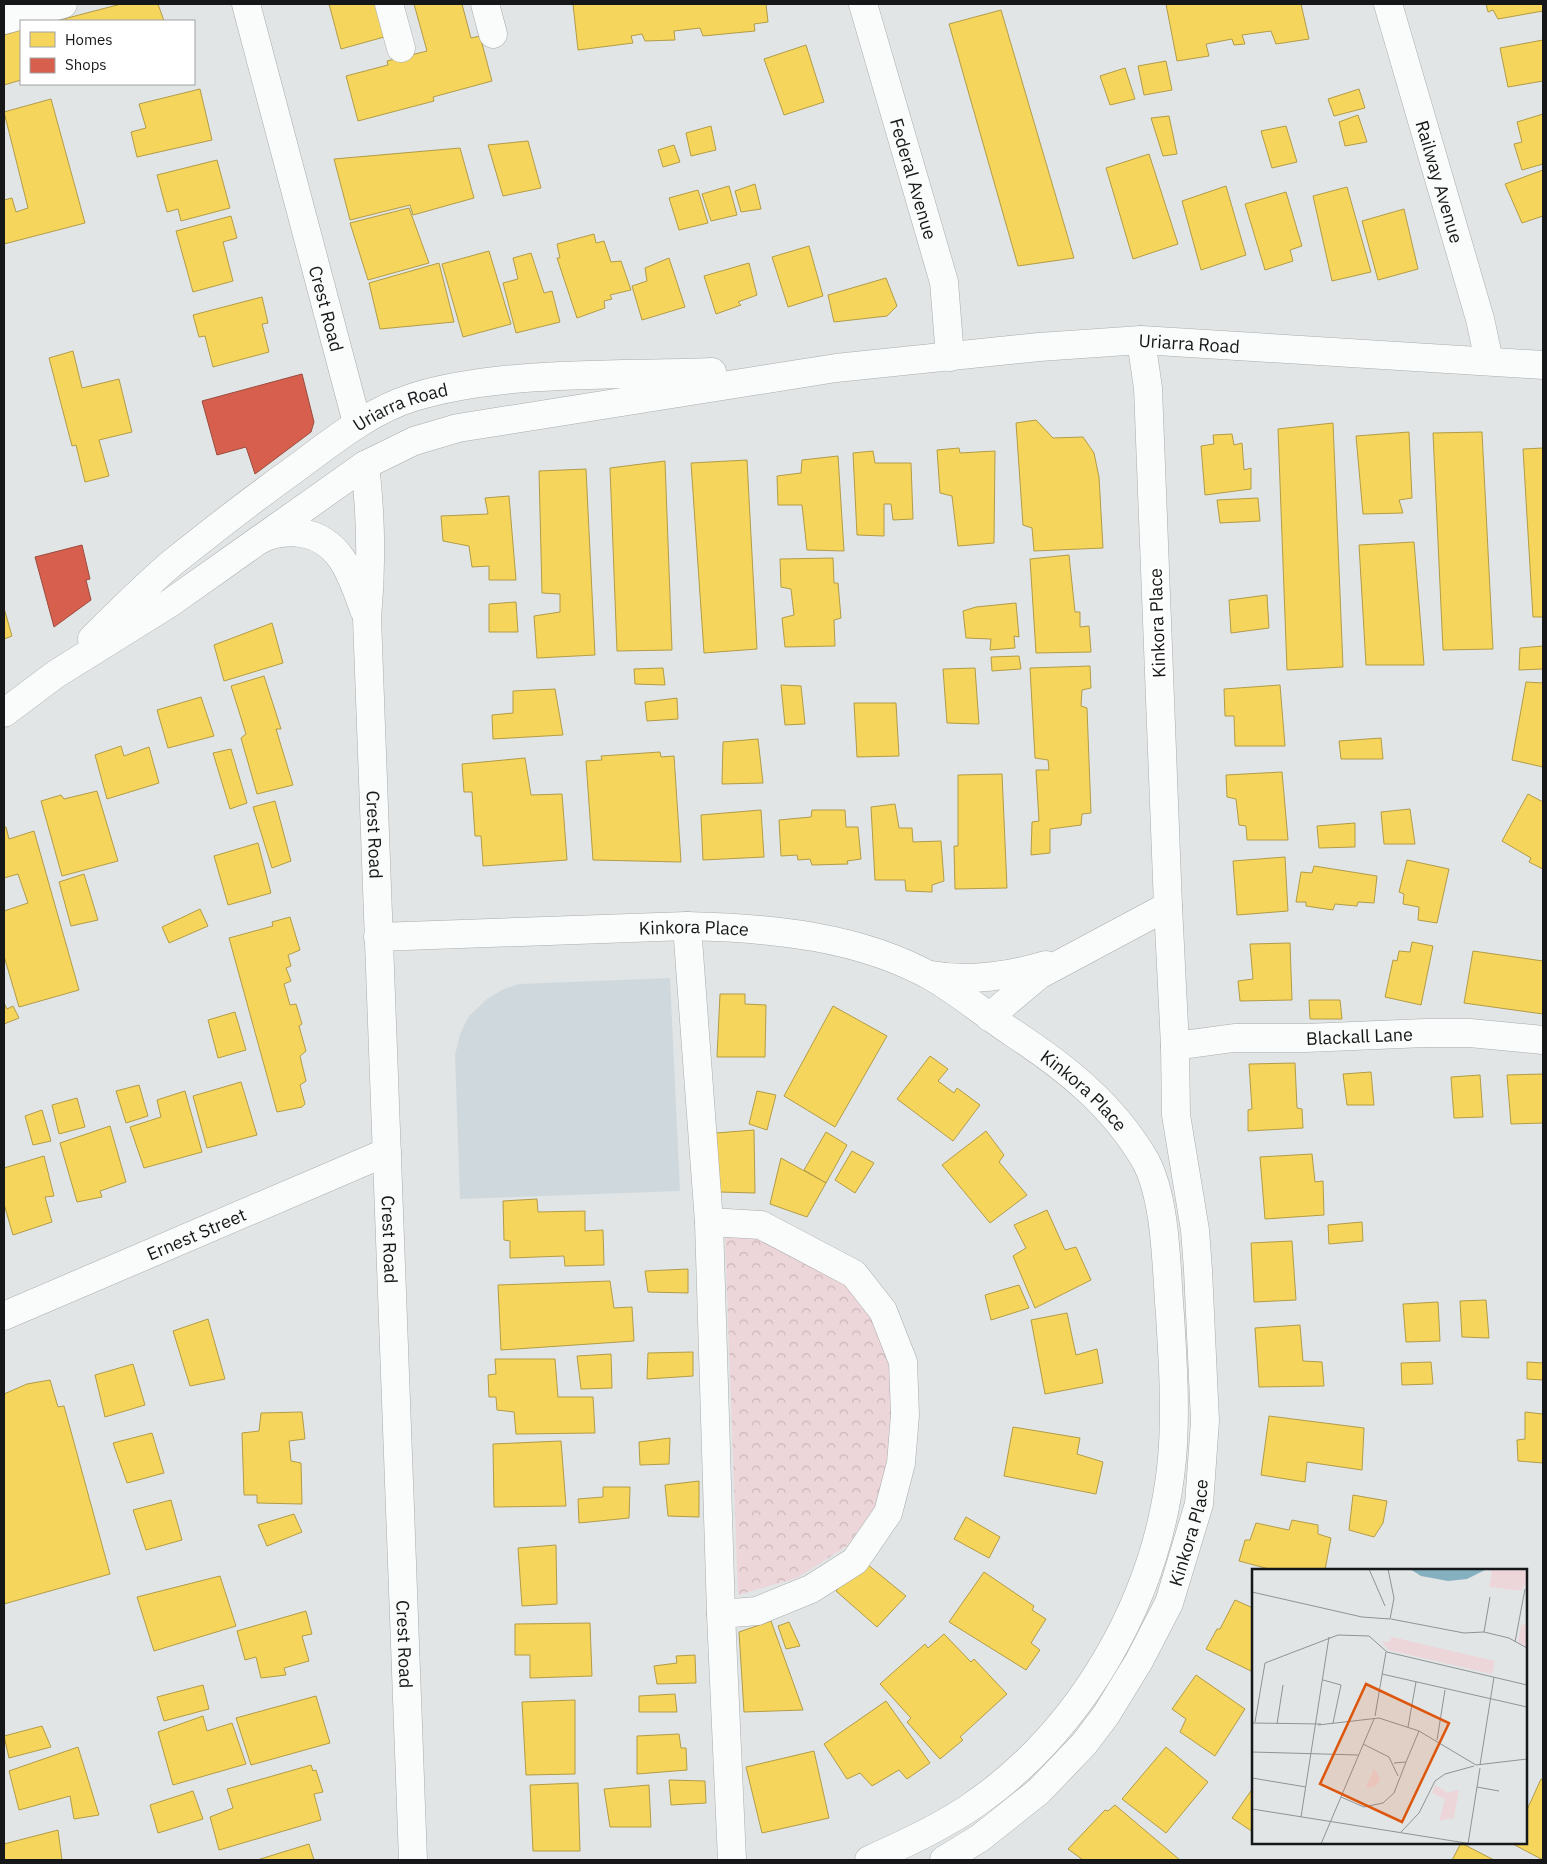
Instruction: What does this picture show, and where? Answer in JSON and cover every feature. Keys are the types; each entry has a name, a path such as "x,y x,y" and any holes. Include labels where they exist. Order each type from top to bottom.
{"street":[{"path":"4,20 63,4"},
{"name":"Crest Road","path":"246,4 357,423 365,465 370,528 370,591 367,618 413,1860"},
{"path":"390,4 401,48"},
{"path":"485,4 493,34"},
{"name":"Federal Avenue","path":"863,4 944,282 950,357"},
{"name":"Railway Avenue","path":"1388,4 1480,319 1489,361"},
{"name":"Uriarra Road","path":"4,713 56,674 150,616 365,465 414,441 458,428 836,368 1039,347 1141,340 1543,365"},
{"name":"Kinkora Place","path":"944,1860 980,1838 1039,1792 1084,1744 1106,1715 1159,1624 1180,1573 1199,1504 1205,1421 1195,1230 1176,1115 1175,1046 1148,388 1141,340"},
{"name":"Uriarra Road","path":"56,674 171,564 357,423 389,406 414,397 455,388 551,377 836,368"},
{"name":"Crest Road","path":"258,541 272,534 286,532 304,533 326,542 345,562 367,618"},
{"path":"990,1017 1024,987 1076,954 1168,906"},
{"path":"687,926 709,1222 721,1614 732,1860"},
{"name":"Kinkora Place","path":"378,937 687,926 739,927 840,942 873,952 924,973 1056,1062 1092,1092 1117,1120 1139,1151 1154,1185 1164,1240 1174,1367 1172,1461 1159,1532 1132,1608 1104,1666 1083,1695 1059,1725 1009,1777 948,1821 909,1842 869,1860"},
{"path":"924,973 960,978 1001,976 1043,966 1076,954"},
{"name":"Blackall Lane","path":"1175,1046 1234,1038 1306,1038 1426,1033 1470,1033 1543,1040"},
{"name":"Kinkora Place","path":"1154,1185 1158,1162 1176,1115"},
{"name":"Ernest Street","path":"4,1316 387,1152"},
{"path":"709,1222 761,1225 854,1274 883,1312 903,1362 905,1415 901,1463 888,1512 855,1560 811,1589 757,1611 721,1614"}],"shaded area":[{"path":"670,978 680,1191 460,1199 455,1055 460,1034 469,1016 488,998 504,989 519,984"}],"green space":[{"path":"760,1236 847,1283 871,1318 891,1365 893,1414 890,1460 877,1504 847,1546 797,1578 738,1595 725,1237"}],"building: Homes":[{"path":"121,4 158,4 164,20 60,20"},
{"path":"329,4 375,4 384,37 341,49"},
{"path":"414,4 462,4 471,38 480,36 492,81 433,97 434,101 358,121 346,76 388,65 387,61 427,51"},
{"path":"573,4 766,4 768,22 754,24 755,31 703,36 700,28 674,31 675,40 645,41 642,34 631,36 633,43 578,50"},
{"path":"1166,4 1301,4 1309,39 1276,44 1271,31 1242,35 1245,44 1234,45 1232,39 1206,44 1209,56 1177,61"},
{"path":"1486,4 1543,4 1543,11 1498,19 1493,10 1488,12"},
{"path":"1001,10 1074,258 1018,266 949,24"},
{"path":"20,30 20,80 4,85 4,35"},
{"path":"1543,40 1543,81 1508,87 1500,48"},
{"path":"806,45 824,102 784,115 764,59"},
{"path":"1166,61 1172,90 1144,95 1138,66"},
{"path":"1125,68 1135,99 1110,105 1100,76"},
{"path":"200,89 212,140 137,157 131,132 146,128 139,104"},
{"path":"1359,89 1365,108 1334,116 1328,99"},
{"path":"51,99 85,223 4,244 4,200 12,198 16,212 28,208 4,112"},
{"path":"1543,114 1543,164 1522,170 1514,144 1522,142 1517,122"},
{"path":"1358,115 1367,142 1345,146 1339,122"},
{"path":"1169,116 1177,154 1163,156 1151,118"},
{"path":"711,126 716,150 691,156 686,133"},
{"path":"1286,126 1297,162 1272,168 1261,131"},
{"path":"528,141 541,188 503,196 488,145"},
{"path":"674,145 680,162 663,167 658,150"},
{"path":"460,148 474,198 413,215 410,205 350,220 334,159"},
{"path":"1149,154 1178,244 1133,259 1106,168"},
{"path":"217,160 230,208 181,221 178,209 167,212 157,175"},
{"path":"1543,170 1543,216 1522,223 1505,184"},
{"path":"755,184 761,209 741,212 735,191"},
{"path":"729,186 737,215 711,221 702,194"},
{"path":"1226,186 1246,255 1201,270 1182,201"},
{"path":"1347,187 1371,272 1332,281 1313,196"},
{"path":"698,190 708,223 679,230 669,198"},
{"path":"1286,192 1302,246 1290,250 1293,261 1265,270 1245,204"},
{"path":"409,208 429,263 368,280 350,223"},
{"path":"1404,209 1418,269 1378,280 1362,221"},
{"path":"231,216 237,238 223,242 233,281 193,292 176,231"},
{"path":"594,234 596,243 604,241 611,262 621,261 631,290 610,295 612,299 604,301 605,308 577,318 557,258 560,258 557,244"},
{"path":"809,246 823,296 788,307 772,257"},
{"path":"489,251 511,324 463,337 442,264"},
{"path":"531,253 544,293 552,291 560,322 516,333 503,283 518,279 513,258"},
{"path":"669,258 685,307 642,320 632,286 647,281 645,268"},
{"path":"439,263 454,322 380,329 369,283"},
{"path":"749,263 757,295 738,302 741,305 716,314 704,276"},
{"path":"886,278 897,306 887,316 834,322 828,295"},
{"path":"262,297 268,323 262,324 269,352 213,367 205,336 199,337 193,315"},
{"path":"73,351 82,388 119,379 132,432 99,440 109,476 85,482 76,445 72,446 49,358"},
{"path":"1036,420 1053,438 1083,437 1094,453 1099,477 1103,548 1034,551 1032,528 1023,525 1016,423"},
{"path":"1333,423 1343,667 1287,670 1278,429"},
{"path":"1409,432 1412,498 1399,500 1403,513 1363,514 1356,436"},
{"path":"1482,432 1493,649 1443,650 1433,433"},
{"path":"1232,434 1234,445 1242,443 1244,470 1251,468 1251,489 1205,495 1201,446 1214,444 1213,435"},
{"path":"959,448 960,453 995,451 994,543 958,546 952,496 940,493 937,450"},
{"path":"1543,448 1543,617 1533,617 1523,449"},
{"path":"873,451 875,463 911,463 913,519 893,520 891,504 884,504 884,536 857,535 853,453"},
{"path":"838,456 844,551 807,550 802,505 778,505 777,476 801,473 802,460"},
{"path":"747,460 757,649 704,653 691,463"},
{"path":"665,461 672,650 617,651 610,468"},
{"path":"586,469 595,655 537,658 534,616 560,612 560,594 542,593 539,471"},
{"path":"509,496 516,580 489,580 489,566 472,567 469,546 443,541 441,516 488,514 485,498"},
{"path":"1258,498 1260,521 1220,523 1217,500"},
{"path":"1414,542 1424,665 1366,665 1359,545"},
{"path":"1069,555 1075,612 1080,612 1080,627 1089,626 1091,652 1036,653 1030,559"},
{"path":"833,558 834,583 838,583 841,618 834,620 835,646 785,647 782,618 794,615 791,589 781,587 780,559"},
{"path":"1267,595 1269,628 1231,633 1229,600"},
{"path":"516,602 518,632 489,632 489,604"},
{"path":"1016,603 1019,637 1014,636 1015,648 990,650 991,639 966,638 963,611 976,607"},
{"path":"4,608 12,636 4,639"},
{"path":"272,623 283,663 224,681 214,645"},
{"path":"1543,646 1543,669 1519,670 1520,648"},
{"path":"1019,656 1021,669 992,671 991,657"},
{"path":"1090,666 1091,688 1082,690 1081,706 1087,708 1091,813 1082,814 1081,825 1050,829 1050,853 1031,855 1032,822 1039,821 1036,770 1049,770 1048,760 1035,758 1030,668"},
{"path":"663,668 665,685 635,684 634,669"},
{"path":"975,668 979,724 947,723 943,669"},
{"path":"264,676 281,729 276,729 293,785 257,794 241,738 246,734 231,686"},
{"path":"1526,682 1543,683 1543,767 1512,760"},
{"path":"781,685 801,686 805,724 785,725"},
{"path":"1280,685 1285,746 1235,746 1234,716 1225,716 1224,689"},
{"path":"555,689 563,735 493,739 492,715 513,713 513,691"},
{"path":"201,697 214,736 168,748 157,710"},
{"path":"677,698 678,719 647,721 645,702"},
{"path":"854,703 896,703 899,756 857,757"},
{"path":"1381,738 1383,759 1341,759 1339,741"},
{"path":"758,739 763,783 722,784 723,742"},
{"path":"121,746 124,756 149,747 159,783 107,799 95,755"},
{"path":"231,749 247,803 230,809 213,753"},
{"path":"660,752 661,757 674,756 681,862 593,860 586,761 602,760 601,756"},
{"path":"525,758 531,795 562,794 567,860 483,866 481,836 475,836 472,792 464,792 462,764"},
{"path":"1282,772 1288,840 1247,840 1246,826 1239,825 1236,799 1227,797 1226,775"},
{"path":"1002,774 1007,888 955,889 954,846 958,846 958,775"},
{"path":"97,791 118,861 62,876 41,801 61,795 64,799"},
{"path":"1528,794 1543,802 1543,869 1529,862 1531,858 1502,841"},
{"path":"275,801 291,861 272,868 253,807"},
{"path":"895,804 899,828 912,828 913,842 941,841 944,881 932,885 932,892 906,891 905,880 875,880 871,807"},
{"path":"1410,809 1415,844 1384,844 1381,812"},
{"path":"761,810 764,857 703,860 701,815"},
{"path":"812,810 845,810 846,827 858,827 861,859 847,861 848,864 812,865 810,859 798,860 797,855 781,856 779,820 811,817"},
{"path":"1355,823 1355,847 1319,848 1317,826"},
{"path":"4,827 6,827 9,839 34,831 79,990 19,1007 4,956 4,911 28,903 18,874 4,878"},
{"path":"258,843 271,893 228,905 214,856"},
{"path":"1285,857 1288,911 1237,915 1233,861"},
{"path":"1407,860 1449,869 1437,923 1418,920 1419,907 1403,904 1404,894 1399,892"},
{"path":"1314,866 1377,876 1374,903 1358,902 1357,906 1335,904 1333,910 1306,906 1306,902 1296,902 1301,872 1312,873"},
{"path":"84,874 98,920 71,926 59,882"},
{"path":"200,909 208,926 169,943 162,927"},
{"path":"290,917 300,950 288,955 291,966 286,968 291,981 284,984 290,1005 296,1004 302,1024 299,1026 306,1051 300,1056 306,1081 300,1085 305,1104 302,1107 277,1112 229,938 273,926 272,922"},
{"path":"1412,942 1433,946 1421,1005 1385,997 1393,960 1397,961 1399,951 1410,952"},
{"path":"1290,943 1292,1000 1240,1001 1238,981 1253,979 1250,944"},
{"path":"1473,951 1543,961 1543,1014 1464,1003"},
{"path":"720,994 745,994 745,1004 766,1005 765,1057 717,1057"},
{"path":"1309,1000 1340,1000 1342,1019 1310,1019"},
{"path":"4,1003 7,1009 13,1006 19,1018 4,1024"},
{"path":"833,1006 887,1036 835,1127 784,1096"},
{"path":"235,1012 246,1050 218,1058 208,1020"},
{"path":"930,1056 948,1069 938,1081 954,1093 957,1088 980,1105 953,1141 897,1099"},
{"path":"1295,1063 1297,1108 1302,1109 1303,1128 1248,1131 1248,1110 1252,1109 1249,1064"},
{"path":"1371,1072 1374,1105 1347,1105 1343,1074"},
{"path":"1543,1074 1543,1123 1511,1124 1507,1075"},
{"path":"1480,1075 1483,1117 1454,1118 1451,1077"},
{"path":"241,1082 257,1135 207,1148 193,1096"},
{"path":"139,1085 148,1116 126,1123 116,1091"},
{"path":"185,1091 202,1152 144,1168 130,1127 161,1117 157,1100"},
{"path":"757,1091 776,1095 767,1130 749,1124"},
{"path":"77,1098 85,1127 59,1134 52,1105"},
{"path":"42,1110 51,1141 33,1145 25,1116"},
{"path":"110,1126 126,1182 100,1191 102,1197 77,1202 60,1143"},
{"path":"754,1130 755,1193 720,1192 716,1133"},
{"path":"986,1131 1004,1155 999,1162 1027,1195 990,1223 942,1165"},
{"path":"826,1132 847,1145 826,1183 804,1170"},
{"path":"852,1151 874,1163 855,1193 835,1180"},
{"path":"1312,1154 1315,1182 1323,1181 1324,1215 1265,1219 1260,1157"},
{"path":"44,1156 54,1196 45,1197 52,1222 13,1235 4,1204 4,1168"},
{"path":"781,1158 826,1183 807,1217 770,1204"},
{"path":"537,1199 538,1212 585,1211 585,1231 603,1230 604,1265 565,1266 564,1256 510,1258 510,1241 504,1240 503,1201"},
{"path":"1047,1210 1065,1250 1076,1247 1091,1280 1035,1308 1013,1256 1026,1248 1014,1225"},
{"path":"1362,1222 1363,1241 1329,1244 1328,1225"},
{"path":"1292,1241 1296,1300 1254,1302 1251,1243"},
{"path":"688,1269 688,1293 648,1292 645,1271"},
{"path":"610,1281 614,1308 632,1307 634,1341 501,1350 498,1285"},
{"path":"1019,1285 1029,1308 991,1320 985,1295"},
{"path":"1486,1300 1489,1338 1462,1337 1460,1301"},
{"path":"1438,1302 1440,1341 1406,1342 1403,1304"},
{"path":"1067,1313 1076,1355 1097,1349 1103,1383 1045,1394 1031,1320"},
{"path":"208,1319 225,1379 190,1386 173,1331"},
{"path":"1300,1325 1303,1361 1322,1362 1324,1386 1259,1387 1255,1328"},
{"path":"693,1352 693,1376 647,1379 648,1353"},
{"path":"611,1354 612,1388 581,1389 577,1356"},
{"path":"495,1359 555,1359 558,1397 593,1397 595,1433 516,1434 514,1412 497,1410 496,1397 489,1397 488,1375 496,1374"},
{"path":"1431,1362 1433,1384 1402,1385 1401,1363"},
{"path":"1527,1362 1543,1363 1543,1380 1527,1379"},
{"path":"133,1364 145,1405 105,1417 95,1375"},
{"path":"50,1380 58,1407 64,1406 110,1574 4,1604 4,1394 27,1384"},
{"path":"302,1412 305,1439 289,1441 291,1461 301,1463 302,1504 257,1503 257,1495 244,1495 242,1433 259,1431 261,1413"},
{"path":"1525,1412 1543,1414 1543,1463 1518,1461 1517,1440 1525,1439"},
{"path":"1269,1416 1364,1428 1362,1470 1307,1462 1305,1482 1261,1475"},
{"path":"1013,1427 1080,1438 1077,1454 1103,1462 1096,1494 1004,1476"},
{"path":"152,1433 164,1473 127,1483 113,1443"},
{"path":"670,1438 669,1464 640,1465 639,1442"},
{"path":"561,1441 566,1506 494,1507 493,1444"},
{"path":"699,1481 699,1517 668,1516 665,1485"},
{"path":"603,1487 630,1487 629,1518 579,1523 578,1499 603,1497"},
{"path":"1353,1495 1387,1501 1383,1523 1374,1537 1349,1530"},
{"path":"171,1500 182,1540 146,1550 133,1510"},
{"path":"294,1514 302,1532 267,1546 258,1525"},
{"path":"966,1517 1000,1537 989,1558 954,1539"},
{"path":"1292,1520 1318,1525 1318,1534 1331,1538 1325,1569 1269,1569 1239,1561 1245,1540 1250,1540 1256,1523 1289,1530"},
{"path":"556,1545 557,1604 522,1606 518,1548"},
{"path":"862,1560 906,1596 877,1627 836,1591"},
{"path":"984,1572 1034,1606 1032,1610 1046,1619 1031,1643 1040,1650 1026,1670 949,1622"},
{"path":"220,1576 236,1626 154,1651 137,1597"},
{"path":"1235,1600 1252,1608 1252,1672 1206,1649 1217,1629 1220,1629"},
{"path":"306,1611 312,1634 302,1636 309,1661 284,1668 286,1675 261,1678 256,1657 245,1660 237,1631"},
{"path":"771,1621 803,1710 744,1712 739,1632"},
{"path":"789,1622 800,1646 786,1649 778,1626"},
{"path":"590,1623 592,1676 530,1678 530,1655 515,1655 515,1624"},
{"path":"944,1634 971,1662 974,1659 1007,1694 960,1737 963,1740 940,1759 907,1722 911,1718 880,1684 925,1644 928,1648"},
{"path":"695,1655 696,1683 657,1684 654,1666 677,1663 676,1656"},
{"path":"1196,1675 1245,1709 1215,1756 1180,1732 1186,1719 1172,1709"},
{"path":"203,1685 209,1709 164,1721 157,1697"},
{"path":"675,1694 677,1712 639,1712 639,1696"},
{"path":"316,1696 330,1743 251,1765 236,1718"},
{"path":"575,1700 575,1774 526,1775 522,1702"},
{"path":"886,1701 930,1763 907,1779 899,1770 872,1786 860,1773 847,1779 824,1744"},
{"path":"203,1716 207,1731 232,1723 246,1764 173,1785 158,1732"},
{"path":"42,1726 51,1747 9,1758 4,1736"},
{"path":"679,1734 681,1748 686,1748 687,1770 637,1774 637,1736"},
{"path":"78,1747 99,1815 74,1819 70,1796 19,1810 9,1771"},
{"path":"1166,1747 1208,1782 1166,1833 1122,1799"},
{"path":"814,1751 829,1818 762,1833 746,1767"},
{"path":"311,1765 313,1771 316,1770 323,1792 314,1794 321,1820 219,1850 210,1817 233,1808 227,1789"},
{"path":"1541,1779 1543,1780 1543,1860 1513,1844 1527,1844 1527,1810"},
{"path":"669,1780 705,1781 706,1803 671,1805"},
{"path":"578,1783 580,1851 533,1851 530,1785"},
{"path":"649,1785 651,1827 610,1827 604,1789"},
{"path":"1252,1789 1252,1831 1232,1818"},
{"path":"193,1791 203,1819 158,1833 150,1805"},
{"path":"1115,1805 1180,1860 1083,1860 1068,1849 1105,1810 1108,1811"},
{"path":"58,1830 62,1860 4,1860 4,1844"},
{"path":"309,1844 314,1860 257,1860"},
{"path":"1460,1844 1463,1844 1494,1860 1452,1860"}],"building: Shops":[{"path":"302,374 314,422 311,432 255,474 246,447 217,455 202,401"},
{"path":"82,545 90,579 86,580 91,600 54,627 35,557"}]}
